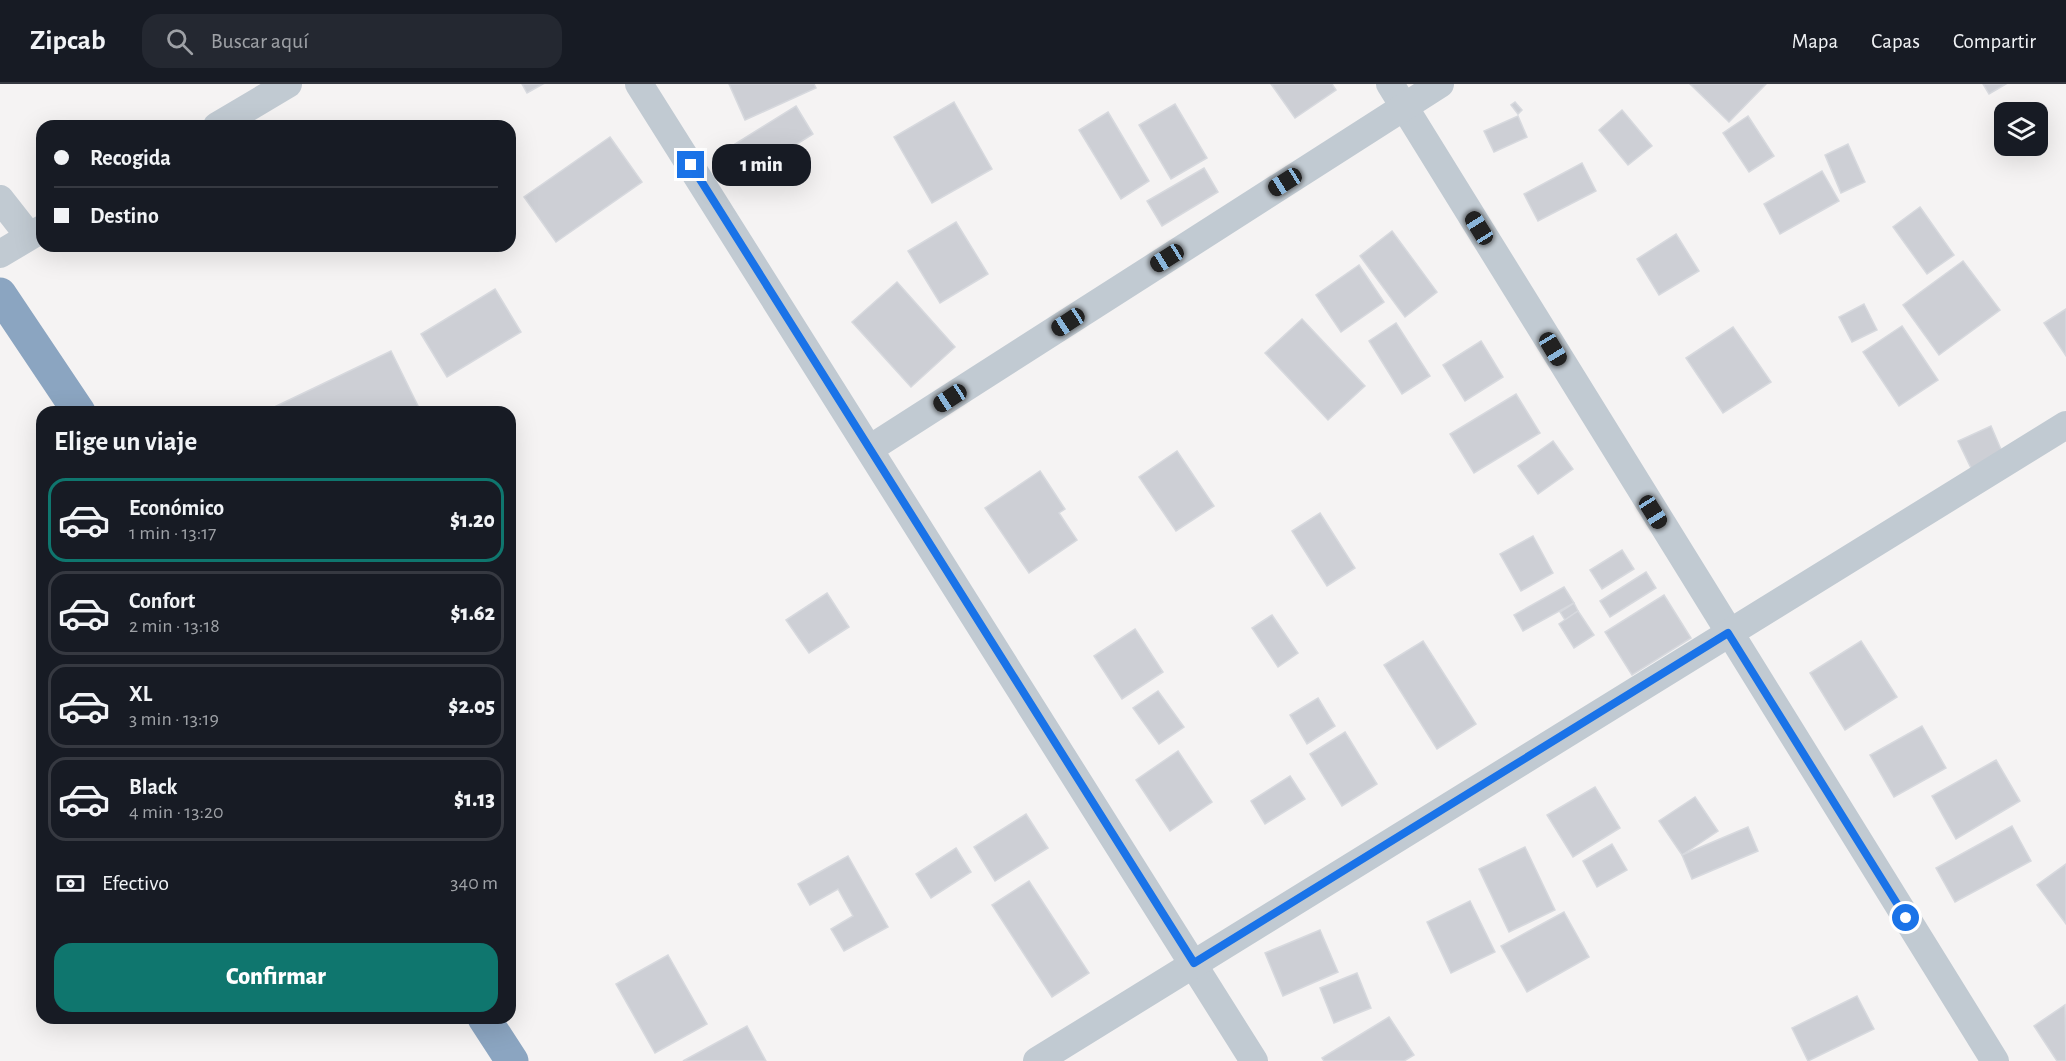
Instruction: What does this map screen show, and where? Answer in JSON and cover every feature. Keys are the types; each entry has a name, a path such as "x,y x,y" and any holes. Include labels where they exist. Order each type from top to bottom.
{"highway":[{"path":"0,294 75,406"},
{"path":"488,1024 512,1061"}],"street":[{"path":"227,120 288,84"},
{"path":"639,84 871,448 1254,1061"},
{"path":"871,448 1397,95 1440,84"},
{"path":"1397,95 1995,1061"},
{"path":"0,199 36,232 0,254"},
{"path":"1037,1061 2066,425"}],"building":[{"path":"522,84 543,84 527,93"},
{"path":"729,84 814,84 816,88 745,120"},
{"path":"1271,84 1332,84 1336,90 1295,118"},
{"path":"1690,84 1766,84 1729,122"},
{"path":"1983,84 2006,84 1989,94"},
{"path":"954,102 992,169 932,203 894,137"},
{"path":"1515,102 1522,110 1518,114 1511,105"},
{"path":"1175,104 1207,158 1171,179 1139,125"},
{"path":"796,106 813,134 752,172 735,144"},
{"path":"1622,110 1652,146 1628,165 1599,130"},
{"path":"1108,112 1149,181 1121,199 1079,130"},
{"path":"1518,116 1527,137 1494,152 1484,131"},
{"path":"1748,116 1774,156 1749,172 1723,133"},
{"path":"610,137 642,182 556,242 524,197"},
{"path":"1848,144 1865,182 1841,193 1825,155"},
{"path":"1582,163 1596,191 1538,221 1524,194"},
{"path":"1204,168 1218,192 1162,226 1147,201"},
{"path":"1822,171 1839,201 1780,234 1764,204"},
{"path":"1920,207 1954,255 1927,274 1893,227"},
{"path":"956,222 988,274 940,303 908,251"},
{"path":"1392,231 1437,292 1405,317 1360,256"},
{"path":"1676,234 1699,271 1659,295 1637,259"},
{"path":"1963,261 2000,310 1939,355 1903,305"},
{"path":"1359,265 1384,302 1341,332 1316,295"},
{"path":"897,282 955,347 911,387 852,322"},
{"path":"495,289 521,332 447,377 421,334"},
{"path":"1864,304 1877,330 1852,342 1839,317"},
{"path":"2066,309 2066,356 2044,323"},
{"path":"1302,319 1365,386 1328,420 1265,353"},
{"path":"1396,323 1430,376 1402,394 1369,341"},
{"path":"1902,326 1938,380 1899,406 1863,352"},
{"path":"1733,327 1771,382 1723,413 1686,358"},
{"path":"1481,341 1503,377 1465,401 1443,365"},
{"path":"391,351 418,406 276,406"},
{"path":"1516,394 1540,433 1474,473 1450,434"},
{"path":"1991,426 2003,454 1971,468 1958,441"},
{"path":"1553,441 1573,469 1538,494 1518,466"},
{"path":"1177,451 1214,506 1176,531 1139,477"},
{"path":"1040,471 1065,509 1059,513 1077,540 1029,573 985,508"},
{"path":"1320,513 1355,568 1327,586 1292,531"},
{"path":"1533,536 1553,573 1521,591 1500,554"},
{"path":"1622,550 1634,569 1602,589 1590,570"},
{"path":"1646,572 1656,588 1610,617 1600,601"},
{"path":"1564,587 1574,603 1523,631 1514,615"},
{"path":"827,593 849,627 809,653 786,620"},
{"path":"1664,595 1691,638 1632,675 1605,632"},
{"path":"1574,603 1578,611 1565,620 1560,612"},
{"path":"1578,611 1594,635 1574,648 1559,624"},
{"path":"1272,615 1298,653 1278,667 1252,628"},
{"path":"1135,629 1163,672 1122,699 1094,656"},
{"path":"1423,641 1476,724 1437,749 1384,665"},
{"path":"1861,641 1897,697 1845,730 1810,673"},
{"path":"1158,691 1184,727 1159,744 1133,708"},
{"path":"1318,698 1335,726 1307,744 1290,715"},
{"path":"1922,726 1946,768 1894,797 1870,755"},
{"path":"1345,732 1377,784 1342,806 1310,754"},
{"path":"1178,751 1212,802 1170,831 1136,780"},
{"path":"1996,760 2020,801 1956,839 1932,796"},
{"path":"1290,776 1305,799 1265,824 1251,801"},
{"path":"1595,787 1620,828 1573,857 1547,815"},
{"path":"1695,797 1718,831 1682,855 1659,821"},
{"path":"1026,814 1048,848 995,881 974,847"},
{"path":"2012,826 2031,861 1955,902 1936,868"},
{"path":"1748,827 1758,851 1692,879 1682,855"},
{"path":"1612,844 1627,870 1597,887 1583,861"},
{"path":"1525,847 1555,910 1509,932 1479,869"},
{"path":"956,848 971,872 931,898 916,874"},
{"path":"848,856 888,927 844,951 831,929 853,916 838,889 810,905 798,884"},
{"path":"2066,864 2066,924 2037,885"},
{"path":"1029,881 1089,973 1052,997 992,905"},
{"path":"1470,901 1495,952 1451,973 1427,922"},
{"path":"1564,912 1589,957 1527,992 1501,946"},
{"path":"1320,930 1338,972 1283,996 1265,953"},
{"path":"668,955 707,1024 655,1053 616,984"},
{"path":"1357,973 1371,1008 1334,1023 1320,988"},
{"path":"1857,996 1874,1029 1808,1061 1792,1028"},
{"path":"2065,1005 2066,1061 2057,1061 2034,1026"},
{"path":"1389,1017 1414,1055 1404,1061 1324,1061 1322,1058"},
{"path":"747,1026 766,1061 683,1061"}],"route":[{"path":"691,165 1194,963 1728,633 1906,918"}]}
